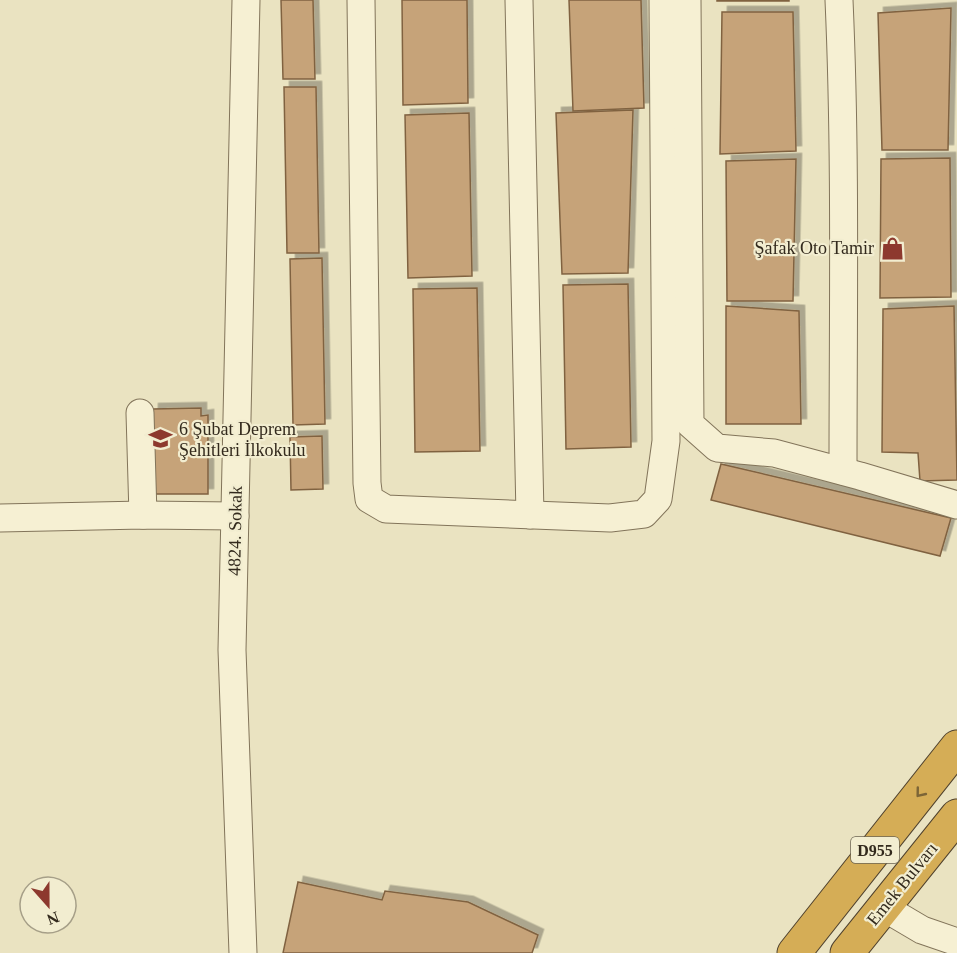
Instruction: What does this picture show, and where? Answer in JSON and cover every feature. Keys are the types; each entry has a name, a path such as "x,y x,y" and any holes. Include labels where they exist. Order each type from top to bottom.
{"highway":[{"name":"D955","path":"794,953 957,747"},
{"name":"Emek Bulvarı","path":"847,953 957,816"}],"street":[{"name":"4824. Sokak","path":"243,953 232,650 246,0"},
{"path":"361,0 369,500 386,509 610,518 644,514 658,499 666,441 663,0"},
{"path":"519,0 530,515"},
{"path":"687,0 690,424 717,448 774,453 957,505"},
{"path":"839,0 842,57 844,262 843,471"},
{"path":"140,413 143,515"},
{"path":"0,518 235,516"},
{"path":"883,907 922,930 957,942"}],"building":[{"path":"281,0 313,0 315,79 283,79"},
{"path":"402,0 467,0 468,103 403,105"},
{"path":"569,0 641,0 644,108 573,111"},
{"path":"789,0 789,1 717,1"},
{"path":"951,8 948,150 882,150 878,13"},
{"path":"722,12 793,12 796,151 720,154"},
{"path":"284,87 316,87 319,253 287,253"},
{"path":"633,110 628,273 562,274 556,113"},
{"path":"469,113 472,276 408,278 405,115"},
{"path":"950,158 951,297 880,298 881,159"},
{"path":"796,159 793,301 727,301 726,161"},
{"path":"322,258 325,424 293,425 290,259"},
{"path":"628,284 631,447 566,449 563,285"},
{"path":"477,288 480,451 415,452 413,289"},
{"path":"726,306 799,311 801,424 726,424"},
{"path":"954,306 957,480 920,481 918,453 882,452 883,309"},
{"path":"201,408 201,416 208,415 208,494 152,494 153,409"},
{"path":"322,436 323,489 291,490 290,437"},
{"path":"721,464 951,518 940,556 711,500"},
{"path":"298,882 382,900 385,891 468,902 538,935 532,953 283,953"}],"place":[{"name":"Şafak Oto Tamir","path":"892,248"},
{"name":"6 Şubat Deprem Şehitleri İlkokulu","path":"161,439"}]}
